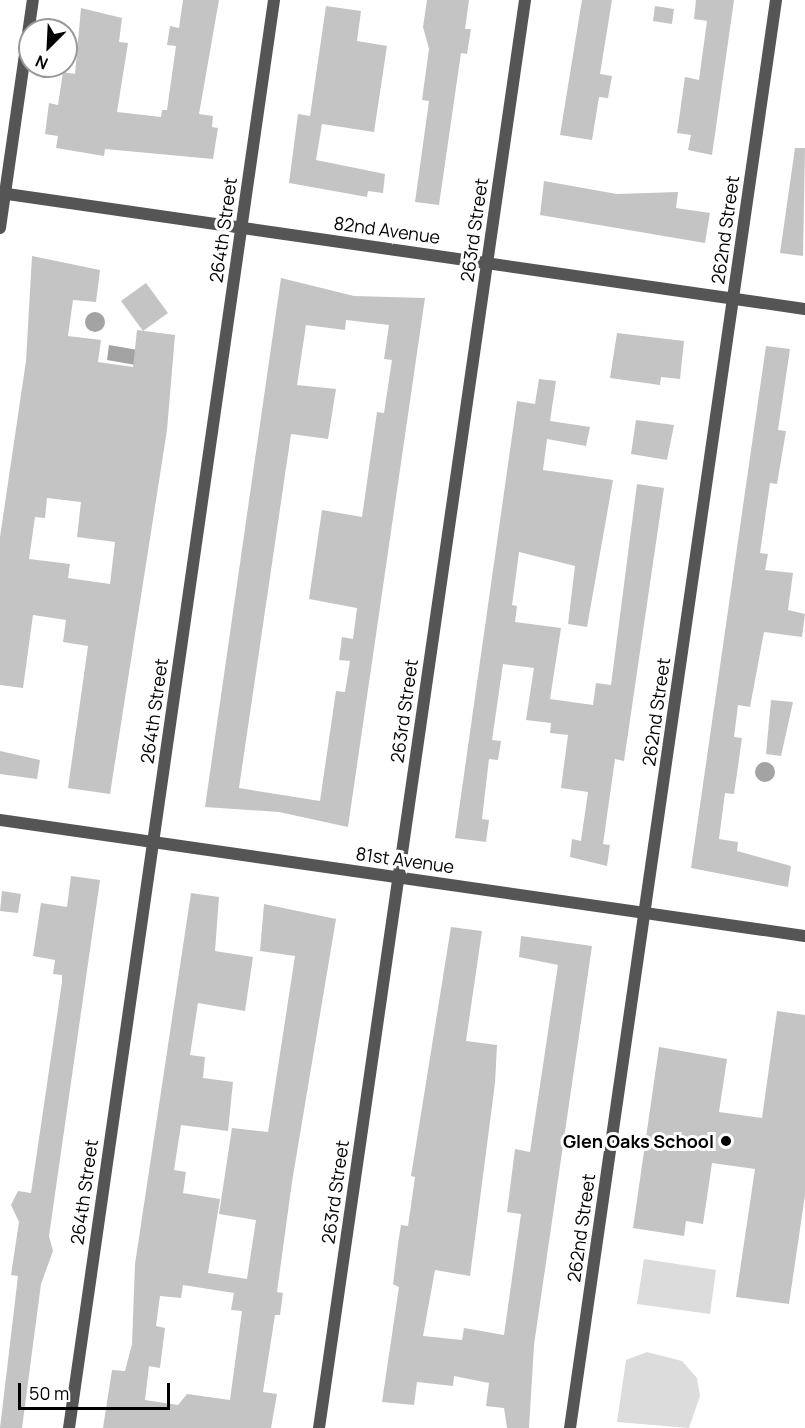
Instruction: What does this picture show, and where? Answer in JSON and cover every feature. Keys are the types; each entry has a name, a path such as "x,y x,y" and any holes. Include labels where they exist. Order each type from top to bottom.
{"street":[{"path":"0,228 2,193 33,0"},
{"name":"264th Street","path":"69,1428 274,0"},
{"name":"263rd Street","path":"319,1428 525,0"},
{"name":"262nd Street","path":"570,1428 776,0"},
{"name":"82nd Avenue","path":"2,193 805,309"},
{"name":"81st Avenue","path":"0,820 805,936"}],"shaded area":[{"path":"95,312 102,315 105,322 102,329 95,332 88,329 85,322 88,315"},
{"path":"109,345 138,350 136,365 107,360"},
{"path":"761,762 769,762 775,768 775,776 769,782 761,782 755,776 755,768"},
{"path":"644,1259 716,1270 710,1314 637,1304"},
{"path":"647,1352 682,1361 697,1378 700,1396 689,1428 617,1422 626,1360"}],"building":[{"path":"183,0 219,0 199,114 213,116 212,127 218,128 213,159 105,149 104,156 56,148 58,136 45,134 49,103 58,105 62,78 78,78 81,8 122,18 119,42 128,43 117,112 161,117 162,110 167,110 176,46 167,45 170,26 179,28"},
{"path":"427,0 469,0 465,29 471,29 467,54 461,53 439,205 415,202 429,101 422,100 429,49 423,27"},
{"path":"582,0 612,0 600,74 612,76 608,98 599,97 592,140 560,135"},
{"path":"696,0 734,0 712,155 688,150 691,135 677,133 685,77 699,80 707,21 694,19"},
{"path":"326,6 361,11 357,41 387,46 374,132 322,124 316,160 385,174 383,193 368,191 367,197 289,183 298,114 310,116"},
{"path":"655,6 674,9 672,24 653,21"},
{"path":"795,148 805,148 803,256 780,253"},
{"path":"544,181 617,194 678,192 676,208 710,213 705,243 540,215"},
{"path":"32,256 100,270 96,302 73,300 68,336 101,340 98,362 133,367 137,330 175,335 167,430 110,794 68,788 88,646 63,642 66,620 33,615 23,688 0,685 0,537 26,361","holes":["47,498 81,502 77,537 115,542 110,584 68,578 70,564 29,559 35,517 45,518"]},
{"path":"281,278 354,296 425,298 348,827 279,812 205,807","holes":["346,320 389,325 384,359 392,360 384,413 377,412 362,517 322,510 309,599 357,608 353,639 342,637 339,660 350,661 345,692 336,691 320,801 239,788 291,434 328,439 336,389 297,385 306,325 345,330"]},
{"path":"146,283 168,313 143,331 121,301"},
{"path":"617,333 684,341 680,379 661,377 660,385 610,378"},
{"path":"766,346 790,349 778,430 786,431 777,484 770,483 760,553 768,554 765,570 793,573 788,610 805,614 802,637 764,632 750,707 738,705 734,737 742,738 734,794 725,793 719,839 738,842 737,851 791,866 788,887 691,868"},
{"path":"539,379 556,381 550,421 590,427 586,446 547,439 543,470 613,480 587,627 568,624 575,566 519,552 512,605 517,606 515,622 561,628 550,699 593,705 596,683 611,685 637,484 664,488 624,761 615,759 603,844 610,845 607,866 570,857 572,839 581,841 588,792 561,788 568,735 550,733 551,723 526,720 534,668 503,664 492,740 501,741 498,760 489,759 482,819 489,820 486,842 455,838 517,401 535,404"},
{"path":"636,420 674,425 667,460 631,454"},
{"path":"771,700 793,702 781,756 766,754"},
{"path":"0,751 40,760 37,779 0,774"},
{"path":"71,876 100,880 49,1236 53,1251 41,1284 22,1428 0,1428 18,1276 11,1275 19,1222 11,1205 18,1191 31,1193 62,982 62,975 53,974 55,960 33,956 41,903 67,907"},
{"path":"2,891 21,894 18,913 0,911"},
{"path":"191,893 219,897 215,951 253,957 245,1011 198,1003 190,1055 205,1057 203,1078 233,1082 228,1131 181,1125 174,1170 186,1172 183,1193 220,1199 208,1273 247,1279 256,1220 219,1214 232,1128 268,1132 295,956 260,951 264,904 336,919 292,1182 277,1292 283,1293 280,1315 275,1315 263,1392 277,1394 271,1428 103,1428 112,1370 125,1371 132,1344 135,1264","holes":["183,1285 234,1293 231,1310 242,1311 230,1400 187,1394 178,1405 145,1400 149,1366 160,1368 165,1328 156,1326 160,1296 181,1298"]},
{"path":"451,927 482,931 466,1041 497,1045 495,1083 470,1276 435,1270 423,1336 462,1340 464,1328 504,1335 521,1214 507,1212 515,1149 530,1152 558,965 519,957 521,936 592,946 534,1345 529,1428 507,1428 504,1408 486,1406 489,1383 454,1376 453,1386 417,1382 414,1405 382,1402 399,1287 393,1284 398,1244 401,1225 408,1226 415,1177 411,1176"},
{"name":"Glen Oaks School","path":"777,1011 805,1015 805,1195 789,1304 736,1297 755,1169 712,1163 703,1224 686,1221 684,1236 633,1228 659,1047 727,1059 719,1112 762,1118"}],"place":[{"name":"Glen Oaks School","path":"726,1141"}]}
